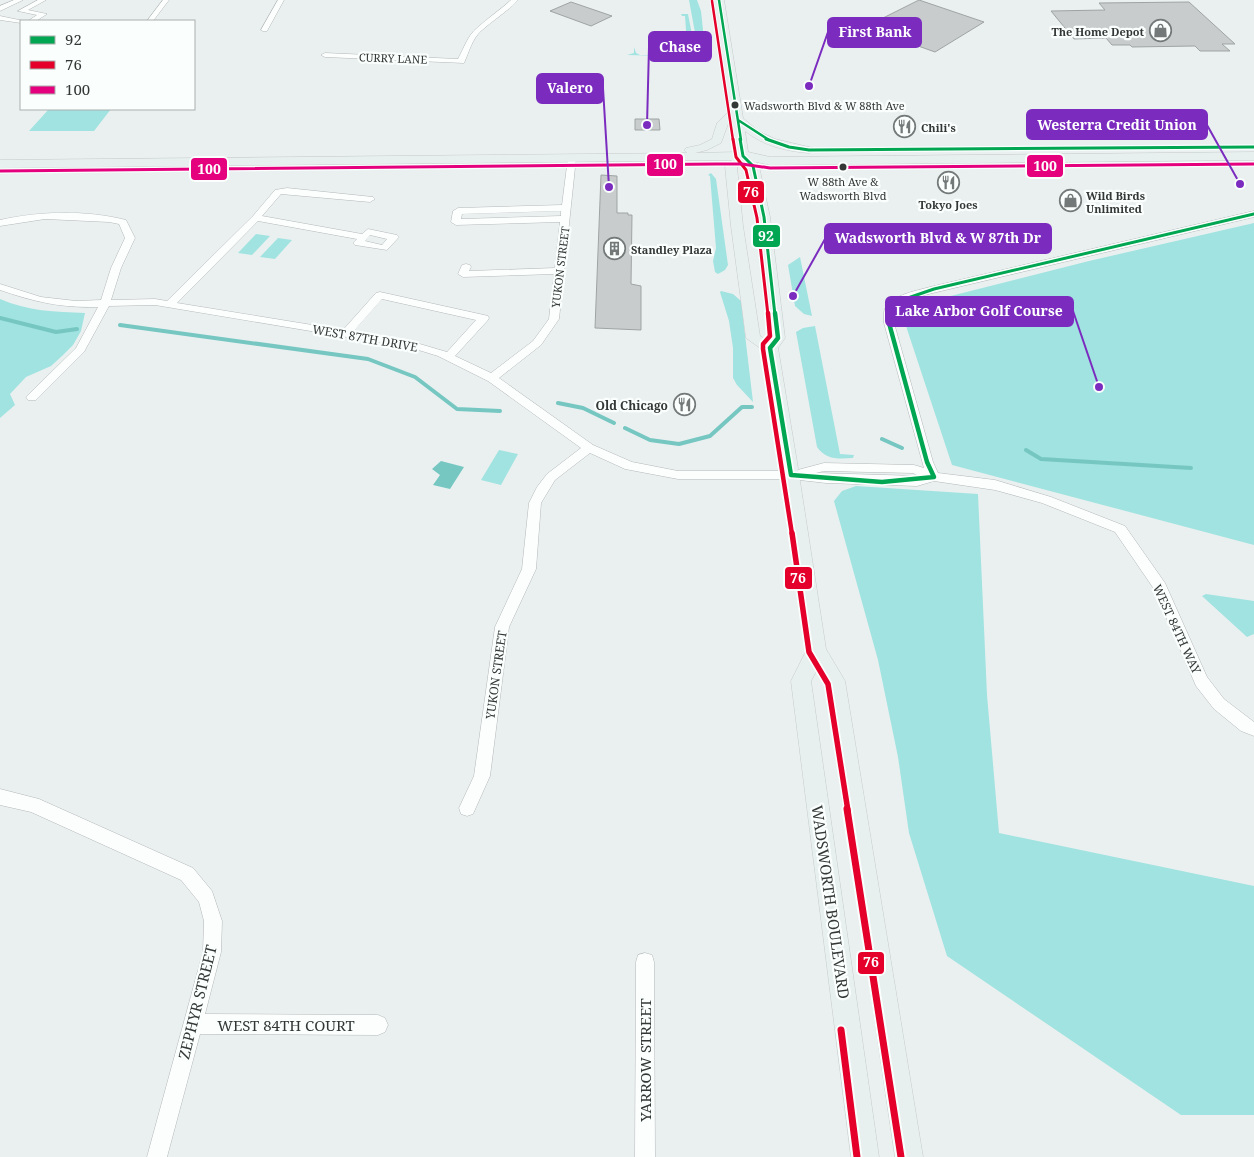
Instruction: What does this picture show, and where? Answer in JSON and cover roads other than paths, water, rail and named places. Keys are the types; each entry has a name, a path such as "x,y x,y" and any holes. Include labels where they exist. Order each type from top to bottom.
{"main road":[{"path":"704,0 721,6 732,0"},
{"path":"721,6 743,156 753,166 764,217 778,338 770,348 791,475 816,651 835,681 909,1157"},
{"path":"737,115 750,131 775,145 809,150"},
{"path":"672,157 717,141 723,123 737,115"},
{"path":"0,164 743,156 769,151 809,150 1254,146"},
{"path":"743,156 770,161 1254,156"},
{"path":"743,156 731,166 752,338 770,348"},
{"path":"658,157 715,169 721,177 723,194 734,198"},
{"path":"764,217 773,208 768,174 777,166 810,164 822,160"},
{"name":"WADSWORTH BOULEVARD","path":"816,651 801,681 865,1157"}],"street":[{"path":"0,9 20,0"},
{"path":"34,20 44,14 21,11 43,0"},
{"path":"151,20 166,0"},
{"path":"266,30 281,0"},
{"name":"CURRY LANE","path":"325,55 461,60 473,36 479,29 498,16 515,0"},
{"path":"0,18 20,21"},
{"name":"YUKON STREET","path":"492,378 537,343 554,319 572,158"},
{"path":"170,304 256,218 275,194 283,191 370,199"},
{"path":"458,211 566,214 456,222 458,211"},
{"path":"934,477 927,462 889,323 890,309 895,304 906,297 934,289 1254,214"},
{"path":"0,223 16,218 95,216 123,222 130,238 116,268 105,303 80,350 32,397"},
{"path":"256,218 364,236"},
{"path":"466,267 463,274 560,271"},
{"name":"WEST 87TH DRIVE","path":"0,287 40,300 76,304 155,302 413,345 448,357 492,378 589,448 629,466 678,475 791,475"},
{"path":"346,334 380,295 484,318 448,357"},
{"name":"YUKON STREET","path":"467,808 482,776 502,627 529,569 535,503 541,490 552,477 589,448"},
{"name":"WEST 84TH WAY","path":"791,475 826,479 917,481 934,477 994,485 1046,500 1120,529 1160,587 1201,681 1219,704 1247,726 1254,729"},
{"name":"ZEPHYR STREET","path":"0,797 33,805 187,874 206,898 213,921 212,952 157,1157"},
{"name":"YARROW STREET","path":"644,962 644,1157"},
{"name":"WEST 84TH COURT","path":"193,1024 378,1025"}],"waterway":[{"path":"0,318 56,332 77,329"},
{"path":"120,325 368,359 415,377 457,409 500,411"},
{"path":"558,403 583,408 614,423"},
{"path":"625,428 650,440 679,444 710,436 742,407 752,407"},
{"path":"882,439 902,448"},
{"path":"1026,450 1041,459 1191,468"}],"place":[{"name":"The Home Depot","path":"1160,31"},
{"name":"First Bank","path":"809,86"},
{"name":"Wadsworth Blvd & W 88th Ave","path":"735,105"},
{"name":"Chase","path":"647,125"},
{"name":"Chili's","path":"905,127"},
{"name":"W 88th Ave & Wadsworth Blvd","path":"843,167"},
{"name":"Tokyo Joes","path":"948,183"},
{"name":"Westerra Credit Union","path":"1240,184"},
{"name":"Valero","path":"609,187"},
{"name":"Wild Birds Unlimited","path":"1070,201"},
{"name":"Standley Plaza","path":"615,249"},
{"name":"Wadsworth Blvd & W 87th Dr","path":"793,296"},
{"name":"Lake Arbor Golf Course","path":"1099,387"},
{"name":"Old Chicago","path":"684,405"}]}
